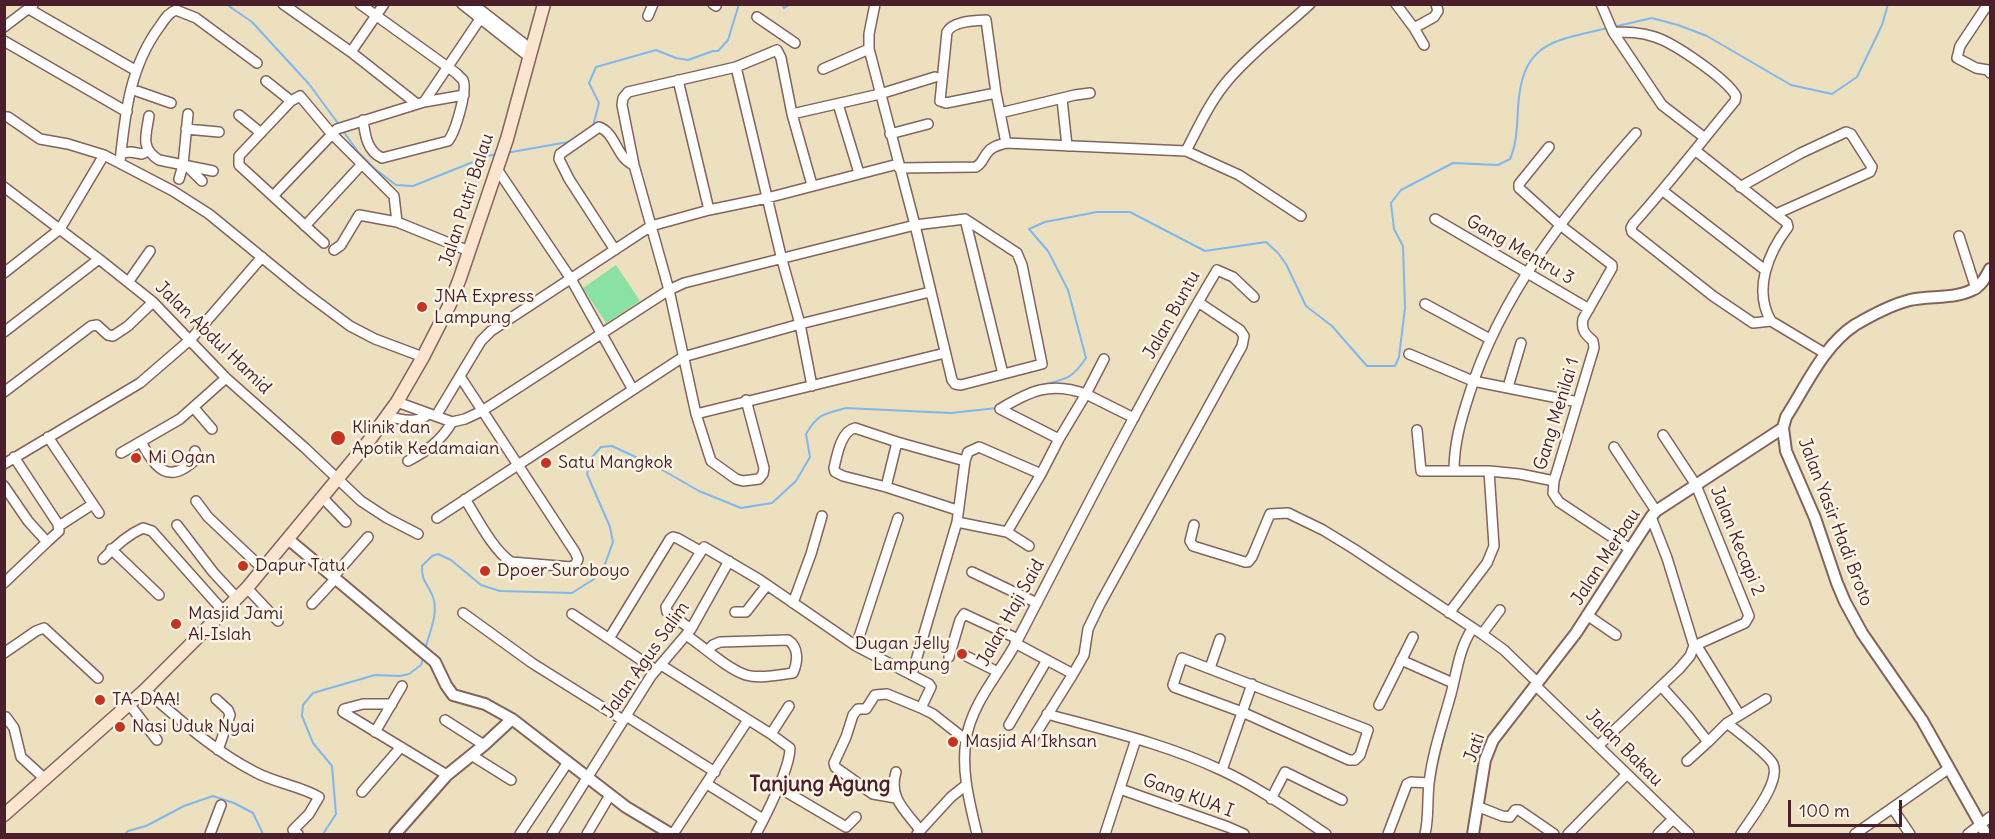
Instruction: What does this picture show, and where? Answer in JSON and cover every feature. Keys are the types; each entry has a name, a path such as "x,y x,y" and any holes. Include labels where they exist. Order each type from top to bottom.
{"main road":[{"name":"Jalan Putri Balau","path":"4,815 145,690 247,588 397,402 450,304 470,251 506,142 544,4"}],"street":[{"path":"360,4 463,80 464,95 450,140 399,155 382,158 374,154 360,121"},
{"path":"351,52 384,4"},
{"path":"462,4 513,46 530,53"},
{"path":"473,4 530,53"},
{"path":"648,16 654,4"},
{"path":"397,402 452,422 465,419 482,411 669,290 684,283 915,225 964,219 1017,253 1022,265 1043,363 961,385 955,384 952,380 915,225 868,49 875,4"},
{"path":"1186,151 1206,112 1229,78 1311,4"},
{"path":"1396,4 1424,45"},
{"path":"1414,28 1434,17 1438,11 1436,4"},
{"path":"1988,4 1960,46 1957,58 1976,68 1988,70 1990,73"},
{"path":"285,5 420,103"},
{"path":"4,27 32,7 135,70"},
{"path":"1602,8 1612,30 1662,105 1705,138"},
{"path":"121,158 135,70 147,42 169,14 176,10 196,18 257,63"},
{"path":"746,400 764,468 759,479 744,481 736,479 711,460 696,414 669,290 634,165 622,105 623,98 628,92 736,67 799,42 757,17"},
{"path":"420,103 480,19"},
{"path":"996,93 946,103 940,101 946,32 950,27 955,24 986,20 996,93 1006,143"},
{"path":"1612,30 1659,38 1683,51 1735,93 1735,101 1696,152 1632,224 1632,232 1713,297 1753,323 1771,321"},
{"path":"4,40 127,112"},
{"path":"823,69 868,49"},
{"path":"777,50 781,57 792,114 813,185"},
{"path":"736,67 782,260 800,324 812,386"},
{"path":"792,114 880,94 935,77"},
{"path":"678,80 709,210"},
{"path":"266,81 291,101"},
{"path":"131,89 171,103"},
{"path":"1000,113 1090,93"},
{"path":"273,196 334,131 420,103 464,95"},
{"path":"324,243 237,162 239,156 297,97 302,97 394,196 396,222"},
{"path":"1062,99 1067,146"},
{"path":"838,104 859,173"},
{"path":"179,179 186,166 188,114"},
{"path":"239,115 261,133"},
{"path":"130,167 137,164 145,153 149,116"},
{"path":"4,117 8,117 40,139 121,158 130,167 208,214 350,326 375,339 423,357"},
{"path":"890,134 928,124"},
{"path":"615,250 569,179 559,159 560,154 598,127 606,131 622,157 634,165"},
{"path":"186,129 219,132"},
{"path":"1740,187 1801,153 1846,132 1851,134 1872,167 1870,172 1776,214"},
{"path":"1454,471 1456,436 1473,381 1490,339 1527,274 1560,225 1636,133"},
{"path":"387,416 402,420 418,420 433,415 461,378 481,341 491,331 651,226 859,173 898,166 976,167 982,163 988,151 993,147 1006,143 1186,151 1239,175 1300,216"},
{"path":"1549,147 1518,187 1560,225"},
{"path":"121,158 131,152 145,153 159,160 213,171"},
{"path":"1696,152 1787,222 1788,228 1776,243 1775,252 1765,270 1763,302 1771,321 1826,354"},
{"path":"4,273 60,229 104,155"},
{"path":"499,163 571,279 632,388"},
{"path":"305,226 362,164"},
{"path":"186,166 202,180"},
{"name":"Jalan Abdul Hamid","path":"4,187 129,281 153,302 226,378 361,501 418,534"},
{"path":"1663,191 1765,270"},
{"path":"334,250 341,245 359,215 396,222 470,251"},
{"path":"964,219 1003,374"},
{"name":"Gang Mentru 3","path":"1435,219 1589,309"},
{"name":"Gang Menilai 1","path":"1560,225 1609,262 1612,268 1583,319 1584,333 1593,341 1594,348 1554,481 1553,493 1559,502 1630,549"},
{"path":"1959,236 1976,289 1990,269"},
{"path":"129,281 150,251"},
{"path":"4,464 140,383 190,339 262,257"},
{"path":"4,332 99,259"},
{"name":"Jalan Buntu","path":"1134,418 1217,270 1233,277 1254,297"},
{"name":"Jalan Yasir Hadi Broto","path":"1976,289 1963,293 1910,300 1887,307 1853,326 1826,354 1786,417 1783,428 1790,463 1815,518 1845,602 1862,633 1922,720 1983,830"},
{"path":"437,518 632,388 683,357 800,324 930,292"},
{"path":"4,392 91,326 97,325 106,334 113,336 128,326 153,302"},
{"path":"1033,738 1084,655 1088,629 1100,604 1242,346 1244,336 1240,330 1198,302"},
{"path":"1425,304 1490,339"},
{"path":"1508,387 1521,343"},
{"path":"696,414 945,353"},
{"path":"1409,354 1473,381 1578,402"},
{"path":"1007,532 1104,359"},
{"path":"121,453 194,408 226,378"},
{"path":"461,378 575,552 578,559 574,567 516,564 508,561 465,500"},
{"path":"1059,439 1000,409 1035,390 1054,387 1086,394 1134,418"},
{"path":"194,408 212,429"},
{"name":"Jalan Haji Said","path":"976,834 966,785 966,740 975,713 1037,603 1134,418"},
{"path":"408,461 440,440 452,422"},
{"path":"957,510 843,476 834,468 845,435 850,429 855,428 965,461"},
{"name":"Jalan Merbau","path":"1536,683 1587,615 1653,514 1783,428"},
{"path":"1418,430 1421,471 1489,471 1554,481"},
{"path":"1663,435 1696,485"},
{"path":"48,437 99,513"},
{"path":"141,442 153,463 166,472 176,471 191,464 197,458 195,450"},
{"path":"886,487 897,442"},
{"path":"912,674 957,522 957,510 968,452 979,447 1041,474"},
{"path":"1614,447 1653,514 1695,646 1739,714"},
{"path":"4,583 59,531 59,526 14,457"},
{"path":"1449,614 1487,563 1494,546 1489,471"},
{"name":"Jalan Kecapi 2","path":"1695,646 1745,623 1749,616 1696,485"},
{"path":"4,486 47,542"},
{"path":"322,497 346,522"},
{"path":"196,501 208,517 263,569"},
{"path":"59,526 93,504"},
{"name":"Jalan Bakau","path":"1194,525 1190,541 1193,546 1248,562 1268,517 1275,513 1288,513 1323,530 1354,549 1504,650 1689,834"},
{"path":"793,603 822,516"},
{"path":"856,646 898,518"},
{"path":"957,522 1007,532 1029,546"},
{"path":"177,525 213,572 237,598"},
{"path":"103,559 117,543 138,530 143,528 152,531 224,612"},
{"path":"312,604 368,537"},
{"path":"610,637 670,539 677,538 700,551"},
{"path":"288,539 435,662 453,695 485,704 512,719 626,807 672,834 748,720"},
{"path":"708,650 712,645 720,642 788,640 793,643 797,652 795,669 793,673 748,675 708,650 667,612 666,607 704,547 767,585 856,646 912,674 932,687 921,708"},
{"path":"111,549 159,595"},
{"name":"Jalan Agus Salim","path":"552,834 659,667 689,632 729,561"},
{"path":"972,572 1037,603"},
{"path":"735,612 746,612 767,585"},
{"path":"247,588 278,621"},
{"path":"1482,634 1500,610"},
{"path":"463,613 532,663 715,772"},
{"path":"572,614 787,745 790,751 778,787 756,834"},
{"path":"949,657 960,620 964,614 1073,674"},
{"path":"1587,615 1616,635"},
{"path":"4,653 44,628 98,678"},
{"path":"1425,834 1429,812 1429,783 1463,646 1472,629"},
{"path":"1379,705 1413,637"},
{"path":"1210,668 1220,639"},
{"path":"1599,745 1661,686 1690,656 1695,646"},
{"path":"966,656 998,672"},
{"path":"1185,658 1210,668 1368,730 1360,755 1355,760 1349,760 1242,712 1173,685 1180,661 1185,658"},
{"path":"1009,725 1047,660"},
{"path":"1401,660 1453,683"},
{"name":"Jati","path":"1473,834 1485,760 1493,740 1536,683"},
{"path":"1222,770 1252,684"},
{"path":"375,732 402,686"},
{"path":"1661,686 1708,742"},
{"path":"145,690 192,731 218,750 267,778 320,797 309,814 293,830 297,834"},
{"path":"896,798 873,794 835,767 834,763 858,709 866,710 875,695 887,694 933,714 966,740"},
{"path":"216,699 230,715 218,750"},
{"path":"1687,761 1727,723 1766,699"},
{"path":"129,704 157,740"},
{"path":"392,704 351,705 344,709 345,714 447,775"},
{"path":"771,734 789,706"},
{"path":"1047,714 1136,739 1222,770 1326,834"},
{"path":"6,717 14,728 21,757 44,778"},
{"path":"395,834 447,775 512,719"},
{"path":"445,720 484,745"},
{"path":"1727,723 1764,754 1774,768 1773,783 1741,834"},
{"path":"1105,834 1136,739"},
{"path":"362,792 401,747"},
{"path":"471,755 511,780"},
{"path":"520,834 568,762"},
{"path":"1854,834 1948,769"},
{"path":"896,772 893,786 896,798 918,832 946,802 966,785"},
{"path":"1271,799 1285,772 1342,800"},
{"path":"1568,834 1627,774"},
{"path":"1388,834 1407,784 1411,782 1429,783"},
{"path":"707,784 764,819"},
{"path":"778,787 846,827 856,817"},
{"name":"Gang KUA I","path":"1120,789 1244,834"},
{"path":"587,834 610,795"},
{"path":"210,834 221,805"},
{"path":"1479,807 1510,817 1515,810 1519,810 1554,834"},
{"path":"1893,809 1910,834"},
{"path":"1968,834 1983,830 1990,817"},
{"path":"1658,834 1673,819"}],"green space":[{"path":"616,265 640,301 606,323 583,288"}],"waterway":[{"path":"226,4 252,22 309,84 340,126"},
{"path":"593,126 599,103 589,83 596,67 656,50 688,60 718,51 728,40 739,4"},
{"path":"782,4 784,8 791,4"},
{"path":"1613,27 1652,18 1678,25 1707,36 1791,85 1832,94 1857,77 1882,25 1888,4"},
{"path":"1042,385 1068,377 1086,358 1068,290 1048,251 1029,229 1045,222 1097,212 1130,212 1205,251 1266,242 1286,264 1306,306 1332,326 1367,366 1395,366 1399,357 1405,308 1403,246 1394,229 1391,203 1401,190 1453,163 1498,165 1510,159 1517,128 1521,86 1526,69 1533,57 1556,42 1608,28"},
{"path":"343,131 359,153 396,185 413,186 497,154"},
{"path":"506,153 568,142 573,139"},
{"path":"425,649 433,623 435,603 425,582 422,566 432,556 438,554 451,560 481,585 500,591 572,593 594,579 605,564 613,542 610,527 587,474 591,458 601,447 612,446 659,468 699,491 741,508 772,503 796,481 810,457 806,434 814,422 826,414 846,408 951,413 997,408"},
{"path":"323,834 336,814 332,766 313,743 302,716 303,705 313,693 375,675 409,674 421,665 423,658"},
{"path":"125,834 184,806 213,796 253,813 263,834"}],"place":[{"name":"JNA Express Lampung","path":"422,307"},
{"name":"Klinik dan Apotik Kedamaian","path":"338,438"},
{"name":"Mi Ogan","path":"136,458"},
{"name":"Satu Mangkok","path":"546,463"},
{"name":"Dapur Tatu","path":"243,566"},
{"name":"Dpoer Suroboyo","path":"485,571"},
{"name":"Masjid Jami Al-Islah","path":"176,624"},
{"name":"Dugan Jelly Lampung","path":"962,654"},
{"name":"TA-DAA!","path":"100,700"},
{"name":"Nasi Uduk Nyai","path":"120,727"},
{"name":"Masjid Al Ikhsan","path":"953,742"}],"district":[{"name":"Tanjung Agung","path":"820,785"}]}
